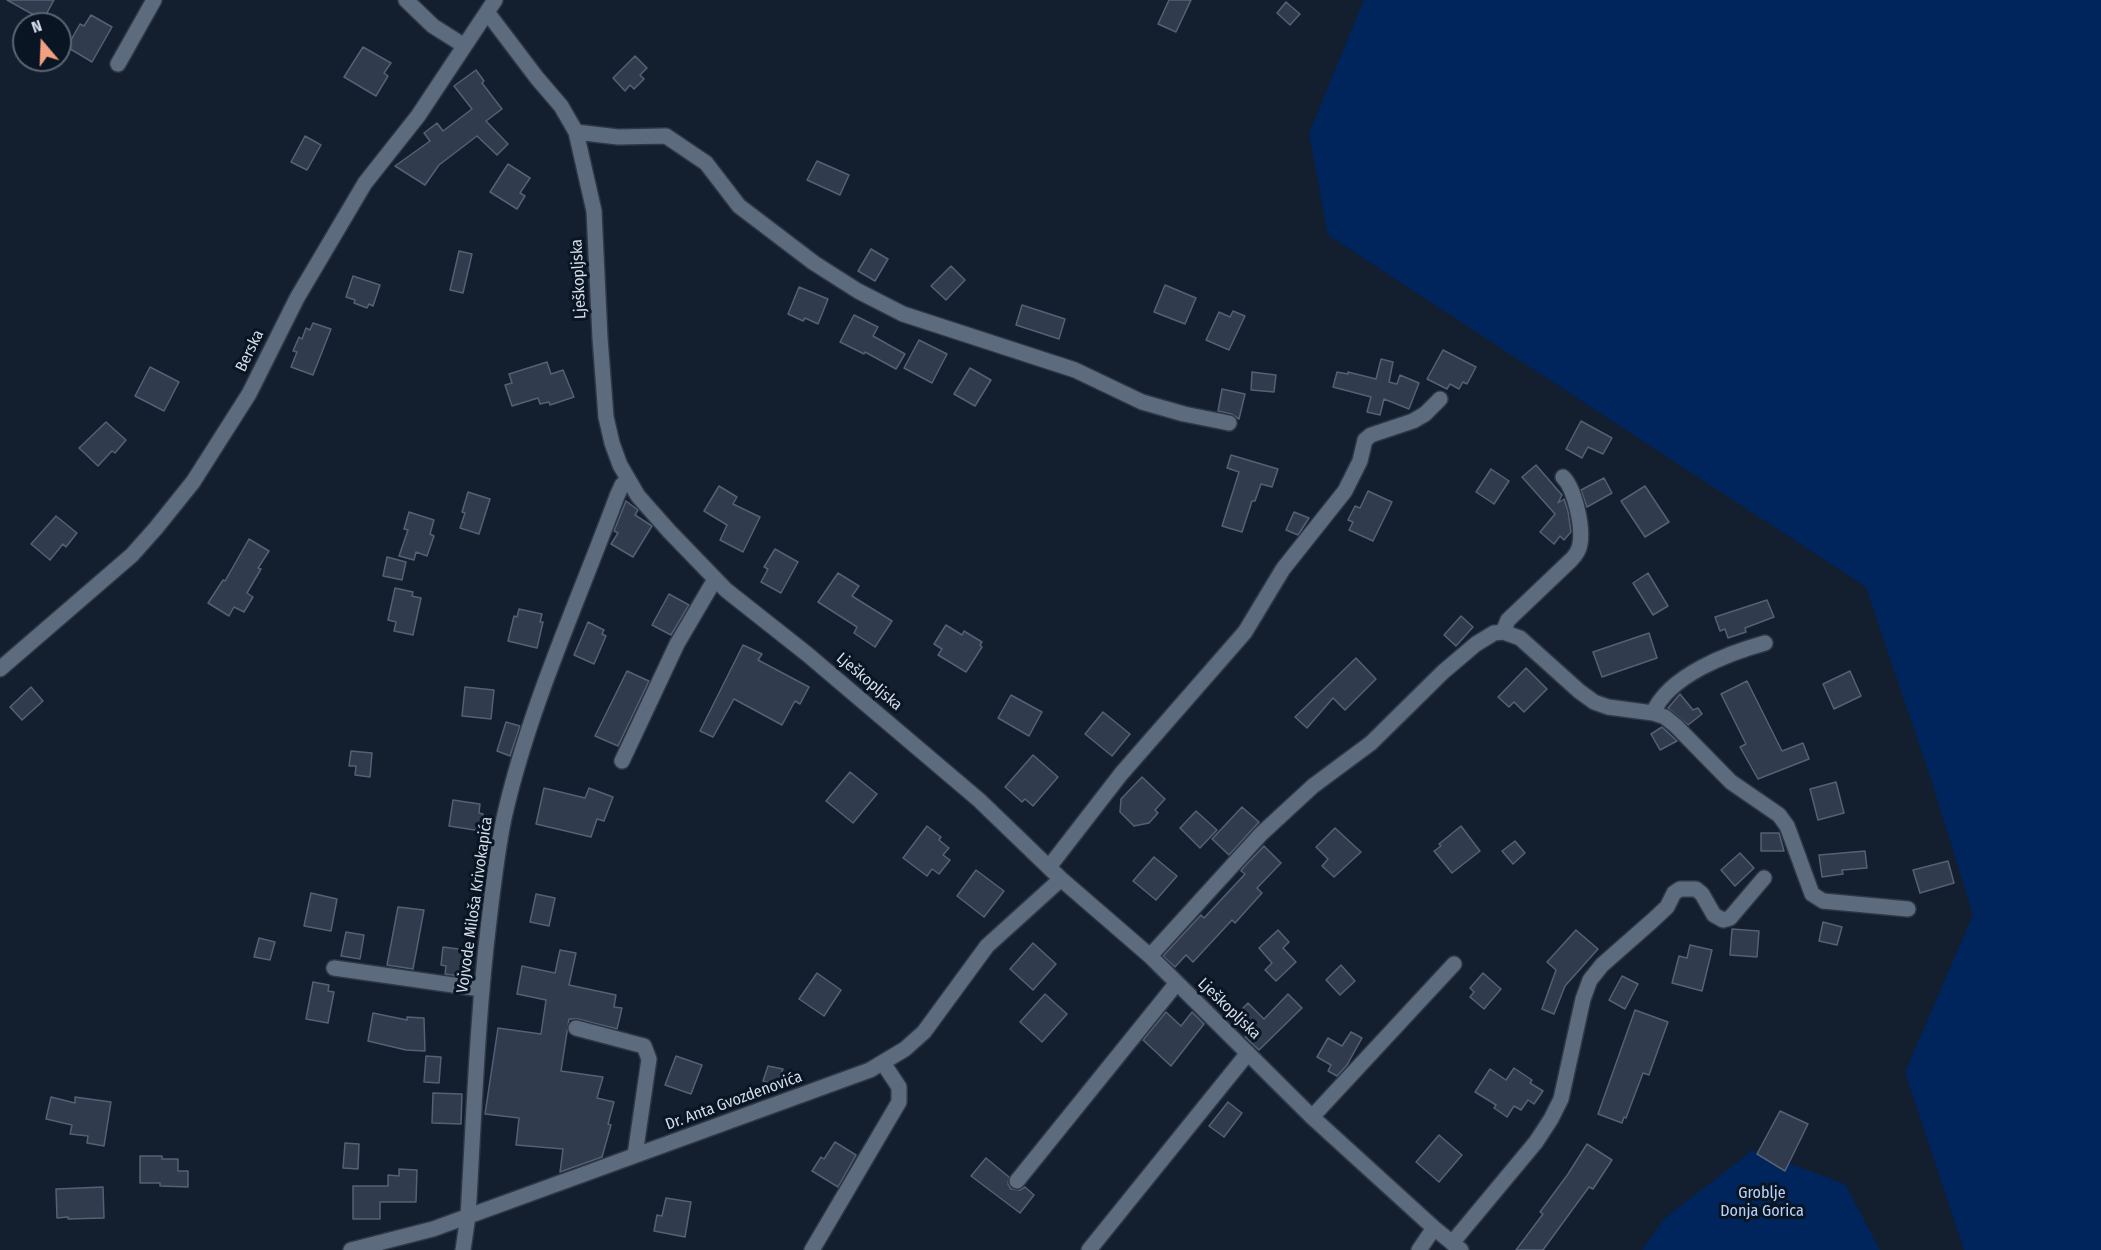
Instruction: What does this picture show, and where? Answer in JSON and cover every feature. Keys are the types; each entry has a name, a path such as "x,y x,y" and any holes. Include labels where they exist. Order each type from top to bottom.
{"street":[{"path":"118,64 154,0"},
{"path":"406,0 433,26 463,45"},
{"name":"Berska","path":"0,669 132,555 193,482 249,394 297,298 360,192 418,116 491,6"},
{"name":"Lješkopljska","path":"491,6 537,78 561,106 576,132 594,211 600,348 606,417 612,443 628,480 651,512 739,602 807,654 979,800 1061,879 1150,956 1312,1117 1456,1246"},
{"path":"576,132 618,137 666,136 706,163 740,206 814,263 858,291 903,314 1075,370 1142,402 1184,414 1229,423"},
{"path":"1049,867 1121,774 1245,632 1283,569 1345,491 1360,461 1365,440 1371,435 1419,417 1440,399"},
{"path":"1503,632 1508,620 1579,550 1581,539 1575,498 1572,489 1563,477"},
{"name":"Vojvode Miloša Krivokapića","path":"463,1250 468,1216 481,989 494,878 504,818 524,747 549,676 617,496 622,485 628,480"},
{"path":"622,761 677,644 707,591 716,580"},
{"path":"1150,956 1261,834 1313,786 1371,743 1443,672 1476,644 1494,633 1503,632 1520,638 1579,692 1594,702 1608,707 1653,712 1665,717 1676,726 1731,782 1779,815 1787,826 1809,888 1816,898 1824,901 1908,909"},
{"path":"1653,712 1659,702 1698,669 1719,658 1765,643"},
{"path":"1456,1246 1551,1119 1561,1099 1583,999 1590,980 1602,965 1653,921 1666,907 1674,893 1680,889 1696,889 1702,894 1714,915 1723,920 1730,918 1764,878"},
{"name":"Dr. Anta Gvozdenovića","path":"351,1250 433,1229 845,1080 884,1063 924,1032 987,946 1061,879"},
{"path":"1312,1117 1454,964"},
{"path":"334,968 481,989"},
{"path":"1017,1181 1176,984"},
{"path":"576,1028 644,1046 648,1051 649,1059 635,1155"},
{"path":"1089,1250 1248,1053"},
{"path":"812,1250 898,1102 899,1087 884,1063"},
{"path":"1419,1250 1434,1228"}],"green space":[{"path":"1364,0 2101,0 2101,1250 1964,1250 1905,1072 1973,915 1932,782 1866,587 1328,235 1309,133"},
{"name":"Groblje Donja Gorica","path":"1753,1150 1845,1184 1880,1250 1642,1250 1665,1218"}],"building":[{"path":"7,0 54,0 47,12 29,12"},
{"path":"1169,0 1191,0 1176,32 1158,24"},
{"path":"1286,2 1300,14 1290,25 1277,13"},
{"path":"91,15 112,27 92,62 72,50 72,38 80,24 84,26"},
{"path":"363,47 391,63 384,73 388,76 376,96 344,77"},
{"path":"635,56 647,68 640,75 644,79 634,89 630,85 625,91 613,78"},
{"path":"476,70 484,81 482,83 502,109 486,121 508,144 497,155 477,136 439,165 425,185 395,166 430,141 424,133 437,123 443,131 472,109 454,86"},
{"path":"305,136 321,145 307,170 291,162"},
{"path":"817,161 849,175 840,195 807,180"},
{"path":"508,164 530,178 520,193 525,196 517,209 490,192"},
{"path":"871,249 888,259 875,281 858,271"},
{"path":"459,251 472,254 463,293 450,290"},
{"path":"951,266 965,280 946,300 931,286"},
{"path":"353,276 380,285 373,306 369,304 367,308 346,297"},
{"path":"1165,285 1196,298 1185,324 1154,312"},
{"path":"799,287 828,299 818,324 805,318 803,321 788,314"},
{"path":"1022,305 1065,319 1059,339 1016,325"},
{"path":"1233,311 1245,316 1229,350 1206,340 1219,312 1230,317"},
{"path":"854,315 878,327 873,336 905,354 896,369 865,352 864,354 840,342"},
{"path":"313,323 331,329 313,375 291,367 297,352 293,351 299,337 302,339 306,328 310,330"},
{"path":"919,340 947,354 932,383 904,368"},
{"path":"1443,350 1476,367 1467,384 1463,382 1459,389 1450,384 1447,389 1427,379"},
{"path":"1381,359 1393,362 1389,382 1397,384 1400,375 1419,383 1409,409 1384,399 1380,415 1367,412 1371,397 1333,387 1337,372 1348,374 1348,372 1376,379"},
{"path":"547,362 551,374 563,370 574,397 550,405 549,402 540,404 538,398 512,406 505,385 512,383 509,374"},
{"path":"150,367 179,382 164,411 135,396"},
{"path":"970,368 991,380 975,406 954,394"},
{"path":"1252,372 1276,375 1274,392 1251,390"},
{"path":"1222,389 1245,394 1239,419 1231,414 1218,411"},
{"path":"1581,421 1612,438 1603,454 1588,447 1582,458 1566,449"},
{"path":"106,422 126,440 115,453 112,451 98,466 79,448"},
{"path":"1231,455 1278,469 1272,487 1261,484 1255,501 1252,501 1242,532 1222,526 1239,472 1227,468"},
{"path":"1536,465 1562,495 1558,503 1564,499 1568,511 1571,532 1564,540 1560,536 1554,544 1540,532 1555,514 1522,477"},
{"path":"1491,469 1509,481 1494,504 1476,492"},
{"path":"1604,478 1612,493 1587,507 1581,490"},
{"path":"719,486 737,497 733,504 760,517 743,552 720,540 727,525 704,511"},
{"path":"1645,486 1669,522 1645,537 1621,501"},
{"path":"1368,491 1392,502 1373,541 1349,530 1353,522 1348,520 1355,506 1360,508"},
{"path":"468,492 490,499 479,534 460,528"},
{"path":"626,501 638,510 635,515 652,526 633,557 611,544 618,533 614,531"},
{"path":"409,512 434,520 430,534 434,536 427,556 416,552 414,560 399,556 408,530 404,529"},
{"path":"1294,512 1309,518 1298,535 1286,530"},
{"path":"56,516 77,533 66,547 63,544 50,560 31,544"},
{"path":"249,539 269,551 258,568 261,569 247,593 253,597 244,612 234,607 229,616 208,603 223,580 225,581"},
{"path":"775,549 798,562 781,593 761,582 768,569 764,567"},
{"path":"387,557 406,562 402,580 383,576"},
{"path":"838,573 859,586 852,596 892,621 875,647 854,633 857,627 818,602"},
{"path":"1648,573 1668,606 1653,615 1633,583"},
{"path":"395,588 413,592 412,596 421,598 413,635 394,631 396,622 388,620"},
{"path":"669,594 689,605 671,635 652,625"},
{"path":"1767,600 1774,617 1745,628 1746,632 1728,638 1725,629 1720,631 1715,617"},
{"path":"519,609 542,614 540,622 543,622 537,648 508,641 514,616 517,617"},
{"path":"1461,616 1473,627 1456,646 1444,635"},
{"path":"588,622 604,630 602,634 606,636 594,664 574,655"},
{"path":"946,625 962,635 964,631 982,642 980,645 982,647 966,672 938,655 942,649 934,644"},
{"path":"1649,633 1657,658 1602,677 1593,652"},
{"path":"743,645 762,654 758,660 809,687 800,704 795,701 782,725 734,699 713,737 700,731"},
{"path":"1356,658 1376,679 1345,710 1333,698 1307,728 1295,717"},
{"path":"1526,668 1547,689 1524,712 1514,702 1509,707 1498,697"},
{"path":"627,671 649,681 618,746 595,736"},
{"path":"1850,671 1861,696 1834,709 1823,684"},
{"path":"1747,681 1782,751 1803,743 1809,759 1758,779 1740,747 1746,744 1721,694"},
{"path":"31,687 43,701 22,720 10,707"},
{"path":"465,687 494,690 491,719 462,716"},
{"path":"1680,694 1693,710 1698,708 1702,714 1688,725 1668,708"},
{"path":"1011,695 1042,712 1029,736 998,718"},
{"path":"1103,712 1130,734 1112,756 1085,734"},
{"path":"506,722 520,726 510,756 497,751"},
{"path":"1662,727 1677,741 1660,750 1651,734"},
{"path":"351,751 372,753 370,777 355,775 356,766 349,766"},
{"path":"1033,755 1058,777 1033,806 1025,799 1022,802 1005,787"},
{"path":"850,772 877,794 853,823 826,801"},
{"path":"1142,777 1165,799 1155,810 1158,813 1149,823 1134,826 1120,812 1121,799"},
{"path":"1836,782 1844,813 1818,820 1810,789"},
{"path":"544,788 585,798 589,788 613,797 604,821 597,819 591,837 536,824"},
{"path":"453,800 480,804 479,813 483,814 481,831 449,826"},
{"path":"1242,807 1259,822 1229,855 1212,839"},
{"path":"1196,811 1217,830 1200,848 1180,828"},
{"path":"927,826 941,837 939,840 949,848 943,855 950,860 939,874 932,869 927,876 903,858"},
{"path":"1461,826 1480,851 1452,873 1434,851"},
{"path":"1335,828 1361,852 1334,877 1322,866 1328,859 1316,847"},
{"path":"1761,833 1779,833 1784,851 1761,851"},
{"path":"1515,841 1525,853 1513,864 1502,851"},
{"path":"1264,846 1281,863 1257,888 1262,893 1235,923 1232,920 1193,962 1186,955 1175,967 1163,956 1201,915 1204,918 1245,874 1241,871 1243,868"},
{"path":"1865,851 1867,868 1842,870 1843,874 1822,877 1819,855"},
{"path":"1740,853 1754,868 1735,886 1721,870"},
{"path":"1154,857 1177,876 1156,900 1133,881"},
{"path":"1948,861 1954,883 1920,893 1913,870"},
{"path":"976,870 1004,891 984,917 957,896"},
{"path":"311,893 337,899 331,931 304,926"},
{"path":"536,894 555,898 549,926 530,922"},
{"path":"398,907 424,910 413,969 387,965"},
{"path":"1823,922 1842,927 1837,945 1819,941"},
{"path":"1732,929 1759,931 1757,957 1730,955"},
{"path":"1278,930 1289,942 1283,948 1296,962 1276,981 1265,970 1272,963 1259,948"},
{"path":"1576,930 1598,949 1565,986 1554,1014 1542,1009 1556,970 1547,962"},
{"path":"346,932 364,935 360,959 341,956"},
{"path":"259,938 275,942 270,960 254,957"},
{"path":"1033,943 1056,964 1033,990 1010,969"},
{"path":"1690,945 1712,950 1702,991 1672,983 1679,956 1687,958"},
{"path":"443,947 474,951 471,978 445,974 446,966 441,965"},
{"path":"560,950 576,953 569,985 616,995 614,1007 622,1008 617,1029 578,1019 569,1019 561,1071 603,1077 597,1098 614,1102 608,1124 611,1125 602,1157 560,1172 563,1149 516,1145 519,1118 485,1114 498,1028 541,1034 546,1000 517,994 522,966 555,973"},
{"path":"1341,965 1355,981 1340,995 1326,980"},
{"path":"817,973 841,990 824,1016 799,999"},
{"path":"1483,973 1501,989 1484,1009 1470,997 1474,992 1470,988"},
{"path":"1622,976 1638,984 1625,1009 1609,1000"},
{"path":"313,982 329,985 328,991 334,992 328,1023 306,1019"},
{"path":"1045,994 1067,1014 1042,1042 1020,1022"},
{"path":"1288,994 1302,1008 1259,1050 1245,1037 1248,1035 1232,1019 1248,1003 1264,1019"},
{"path":"1635,1010 1668,1022 1649,1075 1643,1073 1622,1123 1598,1114"},
{"path":"1166,1012 1181,1026 1192,1012 1204,1024 1171,1066 1143,1040"},
{"path":"373,1013 407,1020 407,1017 424,1018 425,1051 406,1050 368,1041"},
{"path":"1351,1032 1362,1038 1347,1065 1337,1076 1328,1071 1331,1065 1317,1057 1328,1038 1342,1046"},
{"path":"426,1056 441,1057 439,1083 424,1082"},
{"path":"676,1056 702,1065 691,1094 665,1085"},
{"path":"768,1066 783,1069 777,1086 763,1081"},
{"path":"1514,1068 1532,1080 1530,1083 1543,1091 1534,1104 1528,1100 1521,1110 1514,1106 1507,1117 1494,1108 1496,1105 1475,1092 1490,1069 1506,1080"},
{"path":"433,1093 462,1094 461,1124 432,1123"},
{"path":"51,1097 75,1103 75,1097 111,1102 104,1146 87,1143 88,1136 70,1134 72,1125 46,1119"},
{"path":"1228,1102 1242,1113 1224,1137 1209,1126"},
{"path":"1780,1111 1808,1124 1785,1171 1757,1154"},
{"path":"1439,1135 1462,1155 1439,1182 1416,1162"},
{"path":"835,1142 856,1155 838,1187 812,1171 821,1157 824,1159"},
{"path":"345,1143 359,1144 358,1169 343,1168"},
{"path":"1587,1144 1612,1160 1593,1189 1589,1187 1543,1250 1516,1250 1543,1214 1540,1212"},
{"path":"140,1156 178,1159 178,1171 188,1171 188,1187 140,1183"},
{"path":"986,1158 1009,1177 1008,1184 1011,1189 1020,1190 1025,1187 1034,1195 1020,1213 971,1176"},
{"path":"399,1169 417,1170 416,1202 380,1202 380,1219 353,1219 353,1186 388,1186 388,1175 399,1176"},
{"path":"103,1187 104,1218 57,1218 56,1189"},
{"path":"666,1198 691,1202 685,1237 654,1231 657,1215 662,1216"}]}
